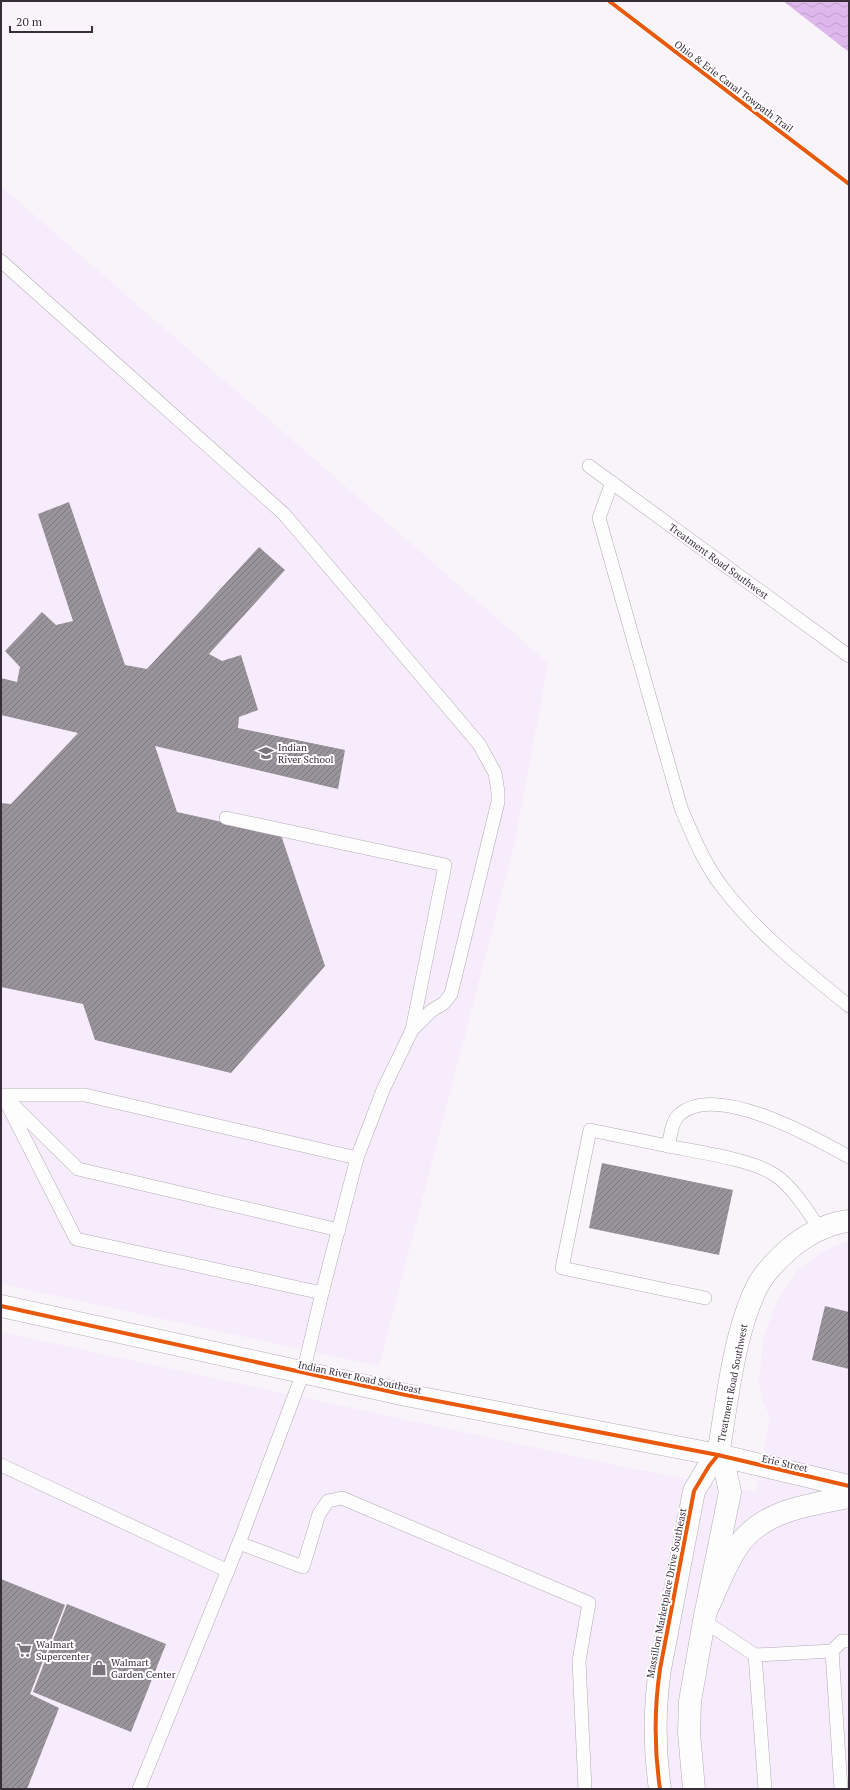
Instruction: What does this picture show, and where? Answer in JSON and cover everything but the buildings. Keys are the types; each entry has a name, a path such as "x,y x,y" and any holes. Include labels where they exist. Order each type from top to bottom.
{"street":[{"name":"Treatment Road Southwest","path":"718,1455 744,1320 760,1282 772,1265 803,1238 820,1229 849,1221"},
{"name":"Indian River Road Southeast","path":"1,1306 303,1373 593,1432 718,1455"},
{"name":"Erie Street","path":"718,1455 846,1485"},
{"path":"694,1789 689,1733 690,1701 705,1615 730,1492 726,1473 718,1455"},
{"name":"Massillon Marketplace Drive Southeast","path":"660,1789 655,1738 656,1694 660,1669 694,1491 708,1466 718,1455"},
{"path":"705,1615 734,1552 754,1528 781,1513 846,1485"}],"lane":[{"path":"1,261 284,514 479,744 485,754 494,773 498,792 498,802 451,994 444,1003 431,1011 412,1030"},
{"name":"Treatment Road Southwest","path":"589,466 849,656"},
{"path":"612,482 599,518 681,808 700,853 722,888 751,920 788,956 849,1006"},
{"path":"139,1789 239,1543 303,1373 357,1158 382,1090 412,1030 445,865 226,818"},
{"path":"2,1096 85,1095 357,1158"},
{"path":"2,1096 78,1169 339,1230"},
{"path":"2,1096 76,1239 322,1293"},
{"path":"668,1146 673,1124 680,1114 697,1105 721,1105 745,1110 794,1127 849,1157"},
{"path":"705,1298 562,1268 590,1130 749,1164 774,1175 791,1190 820,1229"},
{"path":"2,1469 228,1570"},
{"path":"239,1543 303,1567 319,1514 328,1501 342,1498 589,1602 579,1661 585,1789"},
{"path":"705,1615 755,1655 832,1651 842,1641 849,1641"},
{"path":"832,1651 841,1789"},
{"path":"755,1655 765,1789"}],"shaded area":[{"name":"Indian River School","path":"1,186 548,663 515,842 379,1366 1,1284"},
{"path":"849,1241 849,1789 1,1789 1,1332 620,1466 756,1492 770,1417 762,1399 759,1380 763,1339 776,1303 798,1270 823,1251"}],"water":[{"path":"783,1 849,1 849,52"}],"cycle path":[{"name":"Ohio & Erie Canal Towpath Trail","path":"609,1 849,184"},
{"path":"1,1306 406,1395 718,1455 849,1486"},
{"path":"660,1789 656,1729 660,1669 694,1491 709,1466 718,1455"}],"place":[{"name":"Indian River School","path":"266,753"},
{"name":"Walmart Supercenter","path":"24,1650"},
{"name":"Walmart Garden Center","path":"99,1668"}]}
